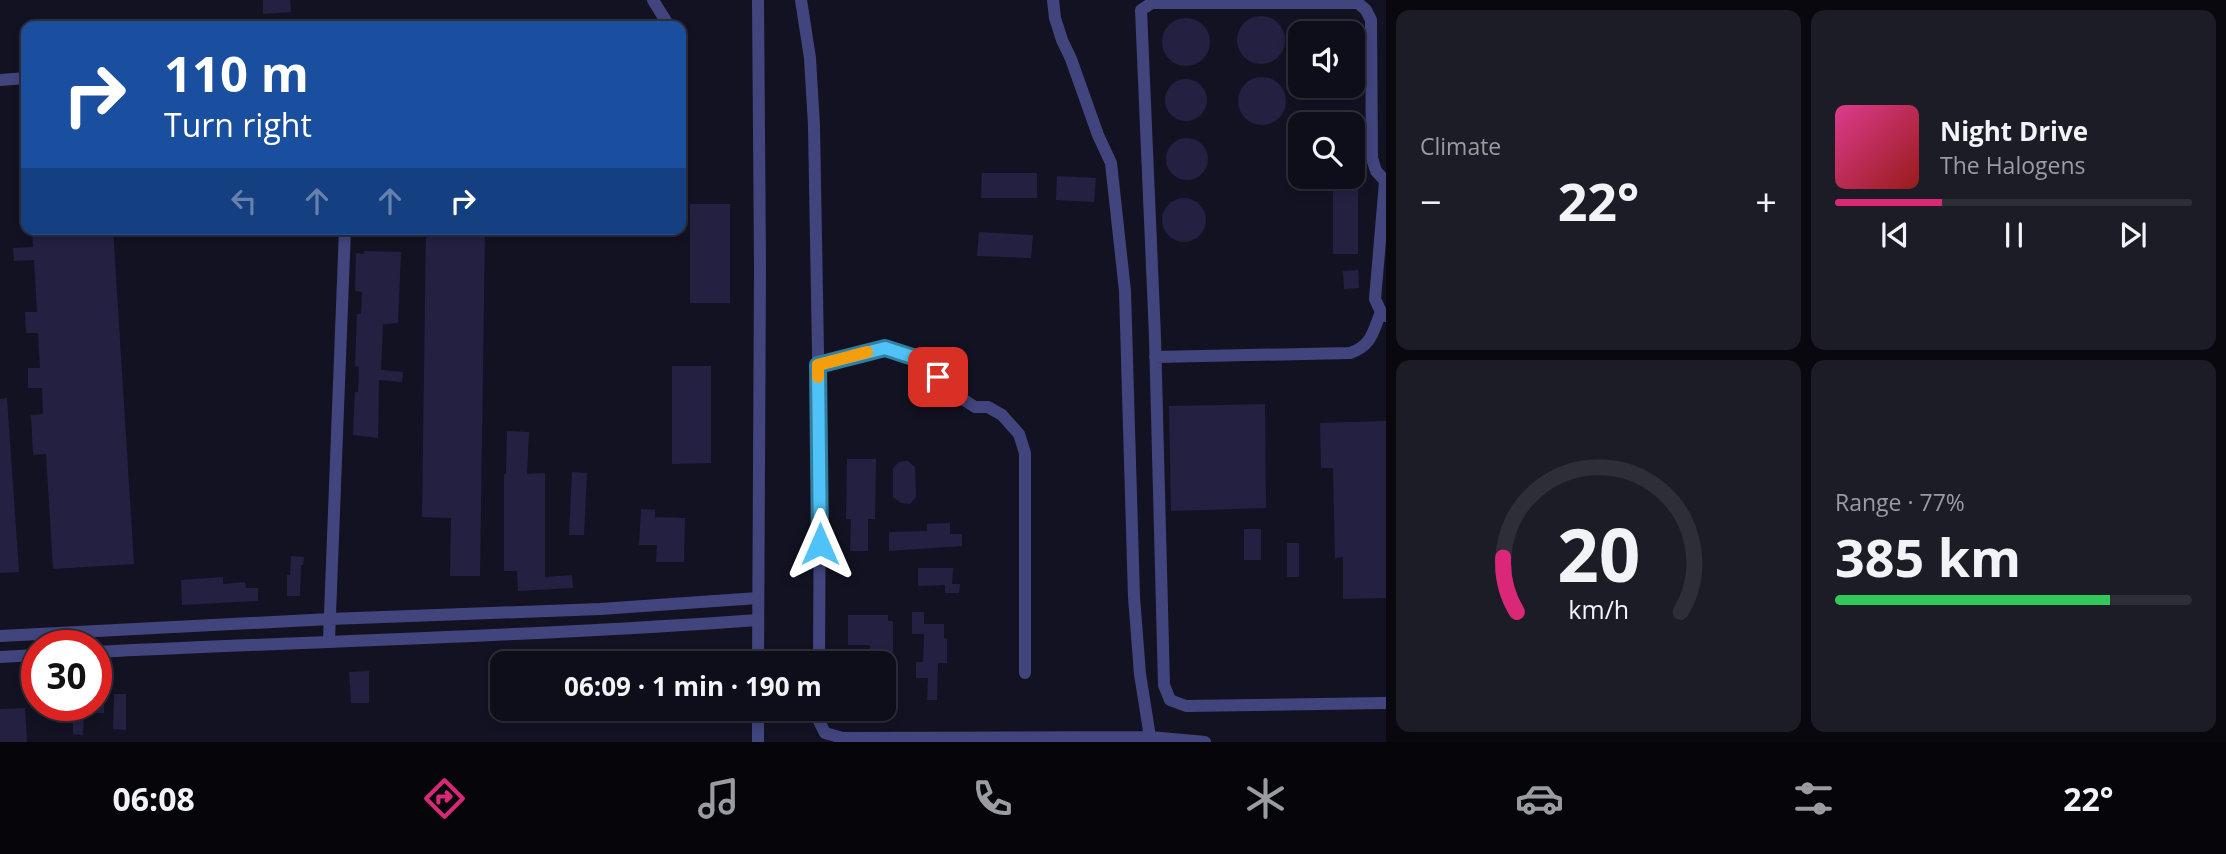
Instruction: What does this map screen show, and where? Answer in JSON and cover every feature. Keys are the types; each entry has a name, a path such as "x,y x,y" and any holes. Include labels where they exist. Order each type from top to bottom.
{"street":[{"path":"653,0 666,21"},
{"path":"758,0 760,268 758,651"},
{"path":"801,0 811,70 818,365 819,651"},
{"path":"1053,0 1062,40 1111,163 1125,291 1134,597 1140,674 1150,737"},
{"path":"1156,357 1350,353 1362,350 1368,343 1383,314 1375,299 1385,181 1376,171 1373,158 1371,20 1366,10 1358,3 1152,3 1141,10 1156,357 1164,685 1170,700 1186,706 1386,703"},
{"path":"0,80 21,78"},
{"path":"329,640 345,235"},
{"path":"818,365 885,348 922,360 953,393 975,407 988,407 1002,415 1018,434 1025,453 1024,673"},
{"path":"0,636 330,619 600,609 758,598"},
{"path":"112,651 554,632 757,620"},
{"path":"0,657 21,656"},
{"path":"758,721 758,742"},
{"path":"819,721 825,733 842,738 1150,737 1205,742"}],"building":[{"path":"263,0 290,0 291,12 263,14"},
{"path":"1261,16 1278,23 1285,40 1278,57 1261,64 1244,57 1237,40 1244,23"},
{"path":"1186,18 1203,25 1210,42 1203,59 1186,66 1169,59 1162,42 1169,25"},
{"path":"1262,77 1279,84 1286,101 1279,118 1262,125 1245,118 1238,101 1245,84"},
{"path":"1186,79 1201,85 1207,100 1201,115 1186,121 1171,115 1165,100 1171,85"},
{"path":"1187,138 1202,144 1208,159 1202,174 1187,180 1172,174 1166,159 1172,144"},
{"path":"982,173 1037,173 1037,198 981,198"},
{"path":"1057,176 1096,178 1094,202 1056,200"},
{"path":"1333,189 1358,189 1358,254 1333,254"},
{"path":"1184,198 1199,205 1206,220 1199,235 1184,242 1169,235 1162,220 1169,205"},
{"path":"690,204 730,204 730,303 690,303"},
{"path":"979,232 1033,235 1031,258 977,256"},
{"path":"32,235 113,235 134,564 53,569 46,454 33,455 31,415 43,414 42,388 28,388 28,368 40,368 38,333 26,333 25,312 37,312 34,260 14,261 13,248 33,247"},
{"path":"426,235 485,235 480,576 450,576 451,518 422,517"},
{"path":"364,251 401,252 398,323 383,324 381,370 403,372 402,382 379,380 378,438 353,435 359,367 355,366 357,314 361,314 362,292 355,291 356,253 364,254"},
{"path":"1358,270 1359,288 1344,289 1343,271"},
{"path":"672,366 711,366 711,463 672,464"},
{"path":"7,398 19,572 0,573 0,399"},
{"path":"1265,404 1266,508 1171,511 1169,406"},
{"path":"1386,421 1386,598 1343,599 1343,557 1335,558 1333,468 1321,468 1320,423"},
{"path":"507,431 529,432 527,474 545,473 545,577 572,575 573,588 518,591 517,571 504,571"},
{"path":"847,459 876,459 875,519 868,519 868,551 850,551 851,519 846,519"},
{"path":"908,461 915,467 916,497 910,504 901,503 893,497 893,468 899,462"},
{"path":"572,472 587,473 584,535 569,535"},
{"path":"641,509 655,510 655,517 685,518 684,562 656,562 657,545 639,545"},
{"path":"950,523 950,534 962,534 962,546 889,551 889,532 927,531 927,524"},
{"path":"1244,529 1261,529 1261,560 1244,560"},
{"path":"1287,543 1299,543 1299,577 1287,577"},
{"path":"291,556 304,557 301,565 300,596 287,596"},
{"path":"918,568 953,568 952,584 960,584 959,593 945,593 945,585 918,586"},
{"path":"223,577 223,584 245,582 246,588 258,588 258,601 182,605 181,580"},
{"path":"912,612 924,612 924,624 944,624 947,663 938,663 937,700 927,700 928,678 916,678 916,662 923,662 924,634 912,634"},
{"path":"848,615 888,615 888,621 893,621 893,651 870,651 870,645 848,645"},
{"path":"369,671 369,703 351,703 349,672"},
{"path":"114,694 126,694 126,730 113,729"},
{"path":"21,708 21,721 26,721 27,742 0,742 0,709"},
{"path":"73,721 84,721 83,735 73,734"}],"slow traffic":[{"path":"818,377 818,365 867,352"}],"route":[{"path":"820,544 818,365 885,348 922,360 938,377"}]}
